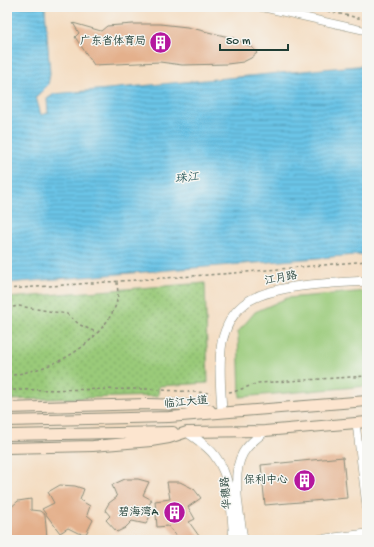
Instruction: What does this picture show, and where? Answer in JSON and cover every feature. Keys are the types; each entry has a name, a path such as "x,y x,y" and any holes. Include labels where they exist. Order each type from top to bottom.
{"main road":[{"name":"临江大道","path":"7,420 169,417 367,401"},
{"path":"7,408 147,404 185,405 222,412"},
{"path":"7,435 265,432 367,422"},
{"path":"7,448 93,446 151,441 169,438 187,432"}],"street":[{"path":"260,7 367,31"},
{"name":"江月路","path":"222,412 220,357 222,342 233,316 242,306 254,298 267,293 313,285 367,281"},
{"path":"356,423 367,514"},
{"name":"华穗路","path":"187,432 215,456 226,476 229,488 234,540"},
{"name":"华穗路","path":"243,540 237,474 239,462 244,452 254,440 265,432"},
{"path":"309,540 367,533"}],"path":[{"path":"310,7 367,20"},
{"path":"7,290 235,273 367,261"},
{"path":"7,376 46,366 72,355 88,344 111,317 118,299 117,281"},
{"path":"7,308 19,306 67,314 80,325 98,333"},
{"path":"236,392 258,383 367,376"},
{"path":"7,390 146,389 212,393"}],"green space":[{"path":"205,283 208,383 159,386 158,396 7,400 7,298"},
{"path":"367,291 367,386 240,397 238,332 255,312 287,298"}],"water":[{"name":"珠江","path":"7,7 45,7 50,74 48,85 36,97 41,115 48,113 47,99 54,94 367,65 367,254 7,283"}],"building":[{"name":"广东省体育局","path":"73,23 101,31 107,26 133,24 160,24 187,27 233,38 252,47 257,53 243,62 227,64 182,65 160,62 94,65 75,37 79,33"},
{"name":"保利中心","path":"343,457 347,498 265,505 261,465"},
{"path":"125,479 138,479 149,482 143,495 152,500 148,506 153,510 146,524 132,521 125,528 117,532 106,520 110,516 105,510 109,503 117,497 112,485"},
{"name":"碧海湾A","path":"167,482 180,482 194,489 201,498 188,507 195,519 189,522 199,536 193,540 180,540 168,526 157,527 155,501 170,499"},
{"path":"60,485 75,486 84,489 80,500 90,506 87,515 93,520 86,534 78,533 68,528 60,533 42,509 54,503 48,492"},
{"path":"31,499 31,510 40,511 45,515 47,538 7,540 7,511 18,501"}],"place":[{"name":"广东省体育局","path":"161,42"},
{"name":"保利中心","path":"304,481"},
{"name":"碧海湾A","path":"174,513"}]}
